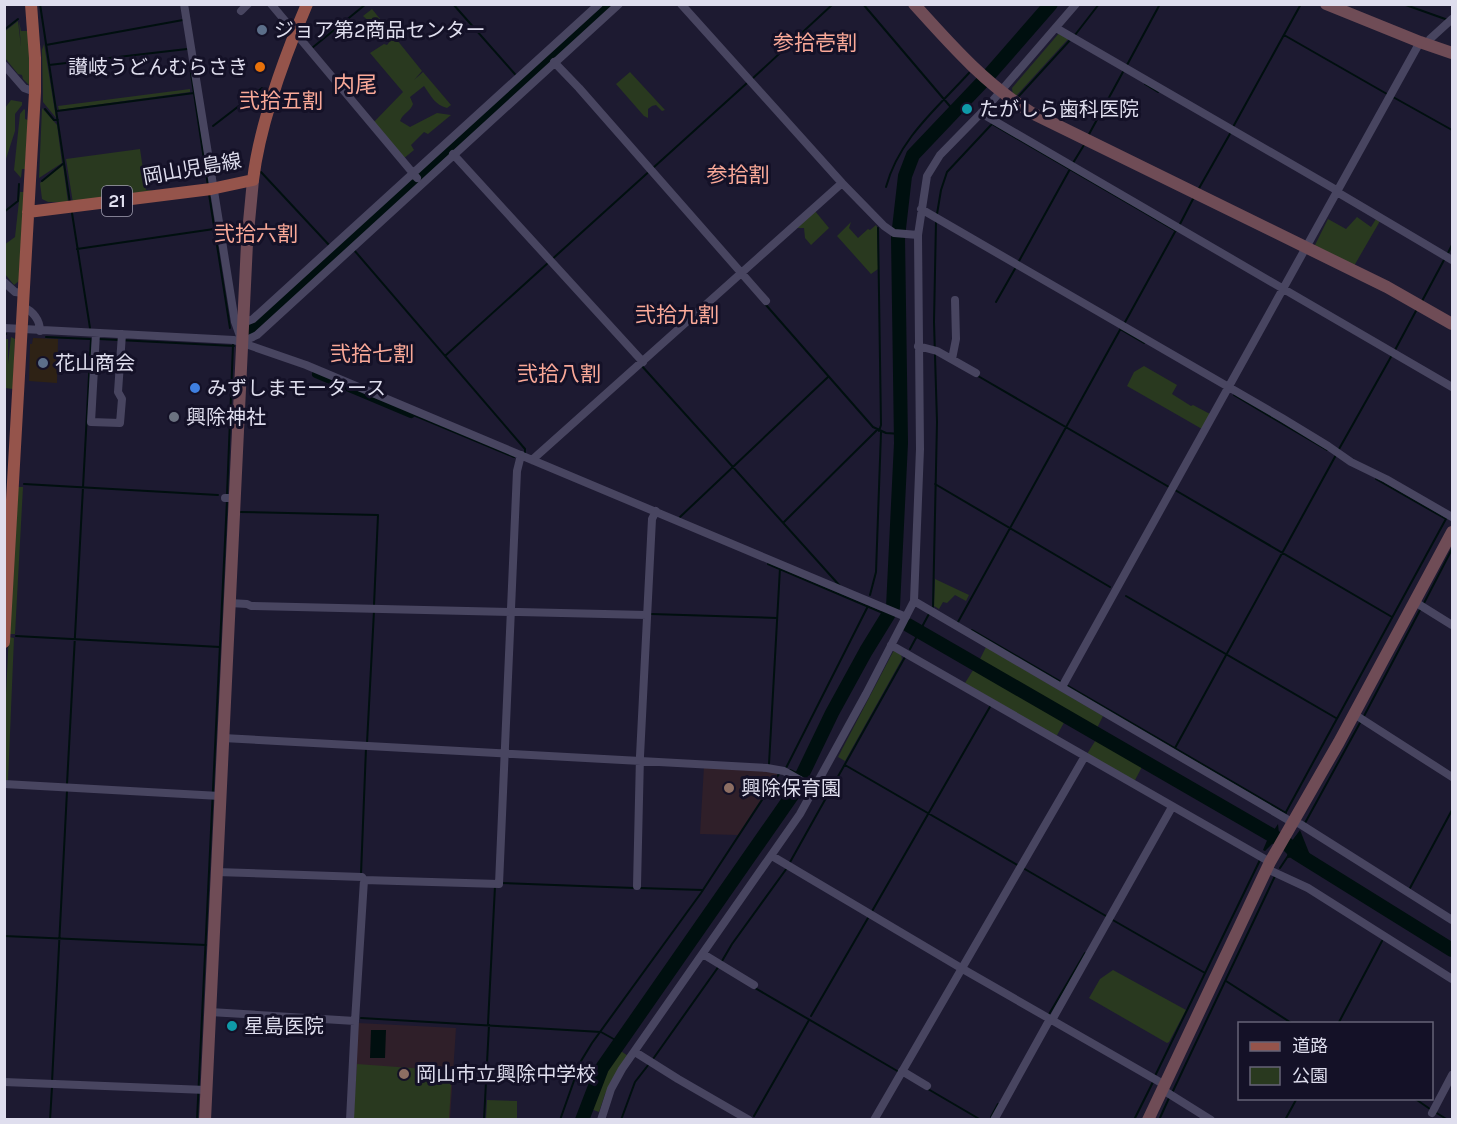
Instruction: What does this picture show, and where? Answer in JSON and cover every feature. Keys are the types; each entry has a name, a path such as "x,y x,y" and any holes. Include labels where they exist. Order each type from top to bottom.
{"main road":[{"path":"4,642 35,92 31,4"},
{"name":"岡山児島線","path":"28,212 210,189 253,180 264,127 307,4"}],"street":[{"path":"184,4 210,189 234,322 242,342"},
{"path":"241,11 248,4"},
{"path":"271,4 415,177"},
{"path":"489,112 519,78 599,4"},
{"path":"248,321 489,112 554,62 619,4"},
{"path":"681,4 842,183 884,226 898,233 918,235"},
{"path":"914,4 985,79 1000,92 1042,119 1387,286 1452,324"},
{"path":"600,1119 615,1081 800,814 914,601 920,449 918,235 927,176 934,164 1076,4"},
{"path":"1326,4 1452,53"},
{"path":"1063,685 1337,192 1424,43 1450,21"},
{"path":"1056,28 1452,260"},
{"path":"554,62 766,301"},
{"path":"4,65 24,88 35,92"},
{"path":"981,113 1452,387"},
{"path":"242,342 257,335 415,177 453,154 469,130"},
{"path":"453,154 641,363"},
{"path":"205,1119 201,1090 210,1011 216,872 215,796 223,738 230,603 229,498 253,180"},
{"path":"532,460 842,183"},
{"path":"921,208 1328,446 1351,462 1386,479 1450,516"},
{"path":"4,282 15,292 23,293"},
{"path":"952,358 956,339 956,300"},
{"path":"23,307 35,315 40,330"},
{"path":"4,328 96,337 242,342 306,365 520,458 532,460 654,514 904,616"},
{"path":"96,337 91,422 120,423 122,399 118,392 121,338"},
{"path":"918,346 935,350 976,373"},
{"path":"216,872 499,884 520,458"},
{"path":"637,886 647,614 654,514"},
{"path":"1148,1119 1282,841 1287,818 1359,718 1420,605 1452,532"},
{"path":"914,601 1063,685 1300,824 1452,920"},
{"path":"230,603 250,606 647,614"},
{"path":"1420,605 1452,625"},
{"path":"891,645 1172,807 1308,888 1452,979"},
{"path":"1359,718 1452,777"},
{"path":"223,738 767,768 779,770 814,788"},
{"path":"874,1119 1084,758"},
{"path":"4,784 215,796"},
{"path":"994,1119 1172,807"},
{"path":"772,856 1163,1087 1211,1119"},
{"path":"350,1119 364,880"},
{"path":"703,954 754,985"},
{"path":"210,1011 355,1021"},
{"path":"635,1052 749,1119"},
{"path":"902,1071 927,1086"},
{"path":"1433,1111 1452,1075"},
{"path":"4,1082 201,1090"}],"shaded area":[{"name":"花山商会","path":"33,338 58,339 57,383 29,381 30,344"},
{"path":"704,766 767,770 778,773 738,835 700,834"},
{"path":"1278,824 1279,834 1291,842 1300,830 1312,860 1309,864 1296,857 1287,858 1288,847 1274,842 1265,851 1263,850 1271,831"},
{"name":"岡山市立興除中学校","path":"358,1023 456,1028 450,1119 352,1120"},
{"path":"371,1030 386,1030 385,1058 370,1058"}],"green space":[{"path":"372,9 422,71 414,80 423,72 451,105 447,108 439,105 424,86 410,97 413,104 400,121 410,127 437,113 451,115 428,134 424,132 411,145 414,150 403,159 373,123 403,92 370,53 384,44 387,45 391,40 382,25 372,24 363,16"},
{"path":"18,21 21,47 19,21 21,31 29,31 29,85 5,58 4,32"},
{"path":"1060,32 1069,38 1015,97 1013,96 1012,88"},
{"path":"44,44 56,118 43,102 42,50"},
{"path":"630,72 665,110 662,111 656,105 652,106 648,109 648,118 644,116 616,84"},
{"path":"190,89 190,92 59,110 58,106"},
{"path":"11,100 22,102 22,105 15,114 15,131 5,162 5,108"},
{"path":"42,108 57,125 62,163 39,178"},
{"path":"24,109 25,119 28,120 25,169 22,169 21,178 14,170 20,114"},
{"path":"140,149 146,190 154,190 73,203 66,159"},
{"path":"63,165 68,202 48,202 42,199 40,183"},
{"path":"20,192 24,192 19,281 14,285 5,274 4,245 15,237"},
{"path":"815,211 829,228 811,245 805,238 804,228 796,228"},
{"path":"1357,217 1371,227 1376,219 1380,221 1354,266 1314,247 1328,219 1346,229"},
{"path":"851,222 849,228 858,238 868,229 876,225 877,227 878,269 871,274 837,236"},
{"path":"11,337 15,339 13,389 5,388 4,339 8,339 8,364"},
{"path":"1144,366 1177,385 1172,394 1210,414 1202,429 1127,386 1134,372"},
{"path":"16,487 23,487 15,634 9,634 9,637 14,638 8,781 5,781 5,715"},
{"path":"935,579 969,595 966,601 955,595 947,603 943,602 939,609 934,606"},
{"path":"986,647 1103,716 1096,730 979,661"},
{"path":"894,650 901,654 902,659 845,761 838,757"},
{"path":"975,667 1066,719 1056,737 965,683"},
{"path":"1097,738 1143,765 1134,782 1087,754"},
{"path":"1113,970 1186,1010 1169,1042 1167,1043 1089,998 1100,979"},
{"path":"618,1049 628,1056 605,1094 599,1112 588,1108 599,1082"},
{"path":"357,1064 452,1071 449,1119 353,1120"},
{"path":"487,1100 517,1101 517,1119 486,1119"}],"waterway":[{"path":"40,4 70,203"},
{"path":"312,48 366,4"},
{"path":"453,4 521,81"},
{"path":"247,329 605,4"},
{"path":"752,79 833,4"},
{"path":"863,4 954,111"},
{"path":"582,1120 602,1068 793,794 832,713 893,607 901,443 898,237 905,176 913,155 989,75 1051,4"},
{"path":"1075,35 1099,4"},
{"path":"1127,65 1160,4"},
{"path":"1233,127 1301,4"},
{"path":"1403,4 1448,20"},
{"path":"4,30 18,19"},
{"path":"46,45 183,20"},
{"path":"1284,35 1387,94"},
{"path":"1018,97 1071,39"},
{"path":"49,65 187,49"},
{"path":"1088,136 1124,70"},
{"path":"191,73 208,186"},
{"path":"886,187 892,170 909,139 969,73"},
{"path":"445,356 747,83"},
{"path":"1145,84 1158,92"},
{"path":"213,126 262,88"},
{"path":"57,111 194,93"},
{"path":"1393,97 1452,130"},
{"path":"997,119 1012,103"},
{"path":"45,109 54,120 58,120"},
{"path":"992,124 1176,231"},
{"path":"937,214 947,172 991,125"},
{"path":"1198,190 1231,132"},
{"path":"1073,163 1084,145"},
{"path":"42,181 64,163"},
{"path":"1019,261 1070,169"},
{"path":"261,172 329,245"},
{"path":"4,212 18,201 19,184"},
{"path":"209,194 230,328"},
{"path":"1180,224 1193,199"},
{"path":"72,213 90,328"},
{"path":"933,607 937,422 934,322 936,221"},
{"path":"878,228 881,425 879,431"},
{"path":"77,249 214,229"},
{"path":"1124,324 1176,230"},
{"path":"1448,253 1452,245"},
{"path":"354,250 525,449 525,453"},
{"path":"1422,301 1444,260"},
{"path":"996,302 1016,267"},
{"path":"766,305 873,427 886,433 901,434"},
{"path":"1395,350 1417,309"},
{"path":"958,622 1121,328"},
{"path":"1120,329 1144,343"},
{"path":"46,337 90,339"},
{"path":"67,784 91,339"},
{"path":"99,339 234,346"},
{"path":"227,495 233,345"},
{"path":"1339,449 1392,355"},
{"path":"641,365 840,586"},
{"path":"316,374 411,414"},
{"path":"978,376 1169,487"},
{"path":"680,517 828,377"},
{"path":"1234,395 1327,450"},
{"path":"411,414 514,457"},
{"path":"784,522 877,430"},
{"path":"870,595 876,572 881,432"},
{"path":"1175,748 1336,455"},
{"path":"1376,479 1446,519"},
{"path":"24,484 218,495"},
{"path":"935,484 1110,587"},
{"path":"1175,490 1392,617"},
{"path":"197,1120 227,500"},
{"path":"240,512 378,515 374,605"},
{"path":"1286,812 1447,517"},
{"path":"1423,605 1452,549"},
{"path":"768,564 890,616"},
{"path":"769,764 780,568"},
{"path":"1126,596 1336,718"},
{"path":"786,768 868,606"},
{"path":"1364,716 1420,610"},
{"path":"367,743 374,611"},
{"path":"910,649 930,612"},
{"path":"651,614 777,618"},
{"path":"908,625 1287,844 1296,853 1452,950"},
{"path":"972,630 1286,813"},
{"path":"16,636 220,647"},
{"path":"789,864 905,657"},
{"path":"871,913 991,705"},
{"path":"1305,823 1361,721"},
{"path":"361,874 366,748"},
{"path":"845,765 1019,866"},
{"path":"790,770 801,775"},
{"path":"560,1120 581,1061 592,1043 701,893 779,774"},
{"path":"52,1082 67,791"},
{"path":"1410,888 1452,810"},
{"path":"1280,868 1288,856"},
{"path":"1155,1076 1260,860"},
{"path":"722,961 787,868"},
{"path":"1023,868 1106,916"},
{"path":"1172,1093 1275,876"},
{"path":"501,883 634,888 634,886"},
{"path":"488,1024 495,886"},
{"path":"640,888 702,890"},
{"path":"811,1016 868,918"},
{"path":"1111,919 1205,973"},
{"path":"4,936 206,945"},
{"path":"1339,1022 1382,941"},
{"path":"1048,1016 1085,953"},
{"path":"653,1059 719,966"},
{"path":"1226,981 1290,1022"},
{"path":"755,988 899,1072"},
{"path":"361,1018 601,1032 619,1042"},
{"path":"754,1116 809,1020"},
{"path":"484,1120 489,1025"},
{"path":"621,1120 635,1082 649,1064"},
{"path":"1134,1120 1153,1082"},
{"path":"50,1120 52,1087"},
{"path":"928,1089 981,1120"},
{"path":"1159,1120 1169,1098"},
{"path":"1285,1120 1296,1100"},
{"path":"1417,1100 1430,1109"},
{"path":"991,1117 998,1104"},
{"path":"1435,1112 1448,1120"}],"place":[{"name":"ジョア第2商品センター","path":"262,30"},
{"name":"讃岐うどんむらさき","path":"260,67"},
{"name":"たがしら歯科医院","path":"967,109"},
{"name":"花山商会","path":"43,363"},
{"name":"みずしまモータース","path":"195,388"},
{"name":"興除神社","path":"174,417"},
{"name":"興除保育園","path":"729,788"},
{"name":"星島医院","path":"232,1026"},
{"name":"岡山市立興除中学校","path":"404,1074"}],"district":[{"name":"参拾壱割","path":"815,43"},
{"name":"内尾","path":"355,85"},
{"name":"弐拾五割","path":"281,101"},
{"name":"参拾割","path":"738,175"},
{"name":"弐拾六割","path":"256,234"},
{"name":"弐拾九割","path":"677,315"},
{"name":"弐拾七割","path":"372,354"},
{"name":"弐拾八割","path":"559,374"}]}
